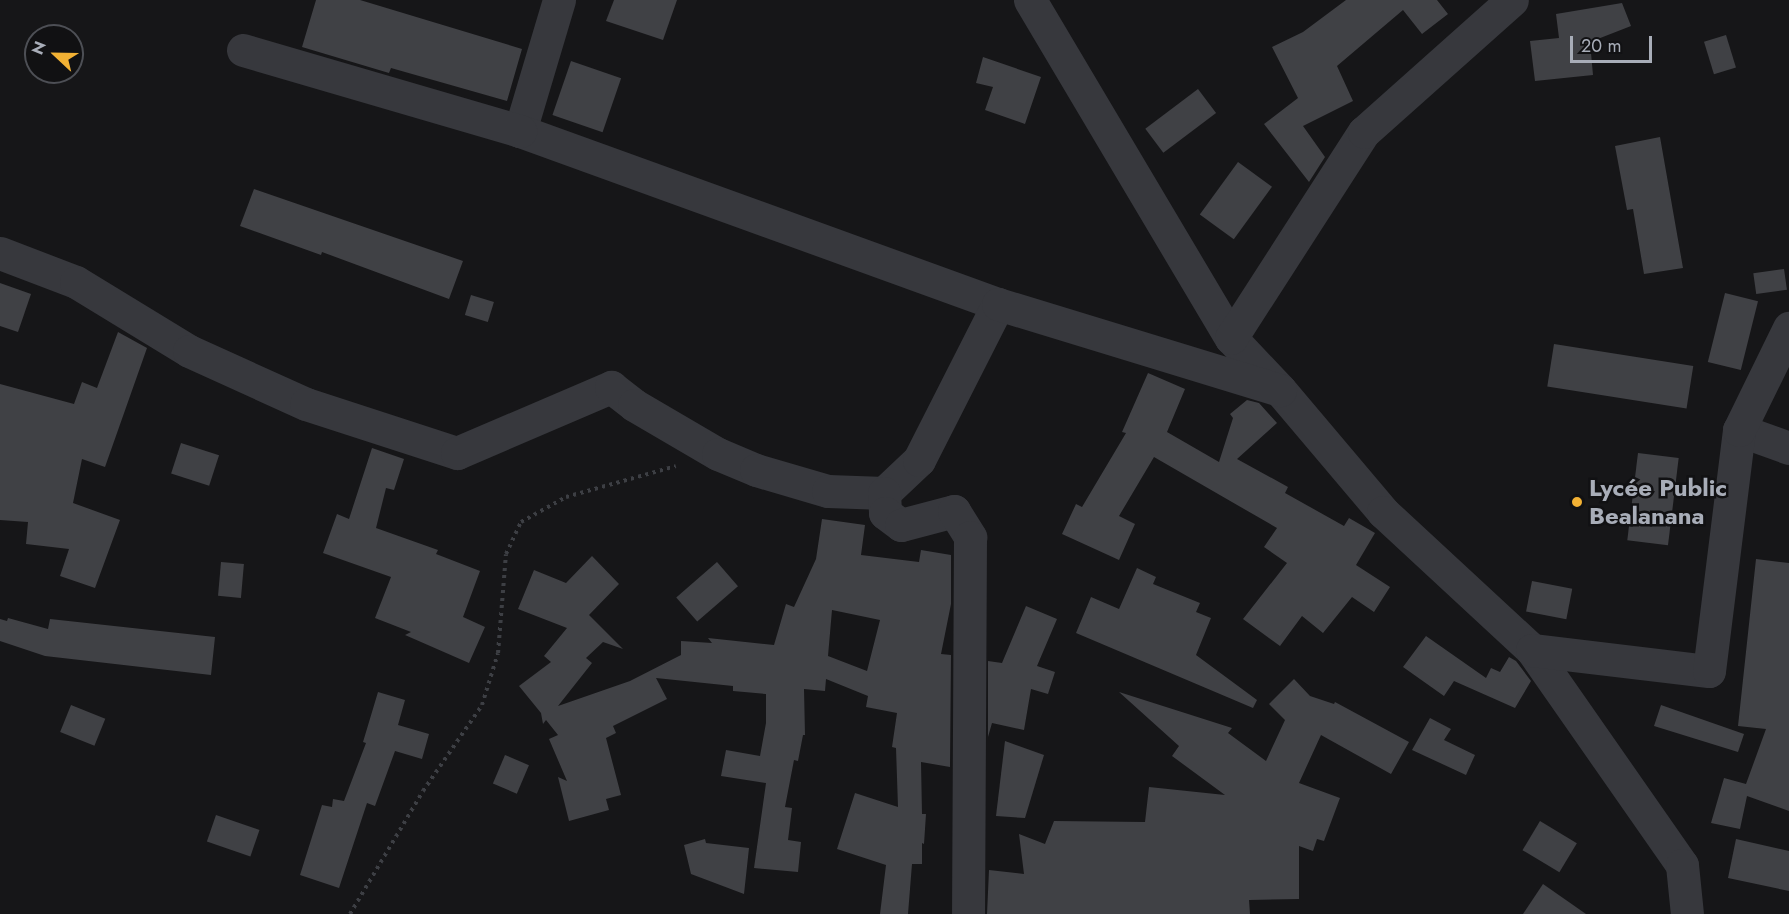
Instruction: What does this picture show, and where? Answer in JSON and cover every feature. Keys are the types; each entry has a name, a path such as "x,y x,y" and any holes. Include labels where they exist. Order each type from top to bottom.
{"street":[{"path":"520,131 559,0"},
{"path":"1030,0 1231,338 1280,390 1383,512 1532,650 1682,865 1687,914"},
{"path":"1231,338 1364,132 1512,0"},
{"path":"243,50 520,131 998,304 1280,390"},
{"path":"0,253 76,282 189,351 306,405 457,453 610,387 634,405 718,454 756,470 828,491 884,493 919,460 998,304"},
{"path":"1532,650 1709,671 1739,430 1789,328"},
{"path":"1739,430 1789,448"},
{"path":"884,493 885,513 901,525 954,511 970,537 968,914"}],"path":[{"path":"350,914 423,791 482,705 498,653 506,554 520,522 566,497 718,454"}],"building":[{"path":"316,0 360,0 522,49 507,101 391,68 389,73 302,47"},
{"path":"614,0 677,0 663,40 606,21"},
{"path":"1346,0 1437,0 1448,14 1422,34 1403,10 1337,66 1353,101 1303,126 1325,157 1309,182 1264,124 1298,98 1272,47 1303,32"},
{"path":"1622,3 1631,26 1590,42 1593,75 1535,81 1530,41 1559,38 1556,14"},
{"path":"1726,35 1736,68 1714,74 1704,42"},
{"path":"983,57 1041,77 1025,124 985,110 993,87 976,83"},
{"path":"571,61 621,78 603,132 552,115"},
{"path":"1198,89 1216,113 1163,153 1145,129"},
{"path":"1660,137 1683,268 1644,274 1633,209 1627,210 1615,146"},
{"path":"1238,162 1272,187 1234,239 1200,215"},
{"path":"254,189 463,261 449,299 322,252 321,255 240,226"},
{"path":"1784,269 1787,290 1756,294 1753,273"},
{"path":"0,283 31,294 18,332 0,326"},
{"path":"1725,293 1758,301 1741,370 1708,362"},
{"path":"471,295 494,302 488,322 465,315"},
{"path":"118,332 147,348 105,467 82,459 73,503 120,520 95,588 60,576 69,549 26,544 28,522 0,520 0,384 74,404 82,382 97,388"},
{"path":"1554,344 1693,366 1687,409 1547,386"},
{"path":"1148,373 1185,389 1167,432 1219,462 1233,418 1230,414 1247,400 1259,403 1277,423 1237,459 1288,487 1285,493 1344,526 1349,518 1375,533 1356,565 1390,587 1374,612 1352,597 1323,633 1302,616 1280,646 1243,619 1287,563 1264,547 1277,528 1154,457 1119,516 1135,524 1119,560 1062,534 1076,504 1082,507 1126,433 1122,432"},
{"path":"181,443 219,455 209,486 171,473"},
{"path":"372,448 404,459 394,490 386,488 376,528 438,550 436,554 480,571 463,617 485,627 469,663 405,635 411,632 375,618 391,577 323,553 337,514 349,519"},
{"path":"1638,453 1679,458 1668,545 1627,540"},
{"path":"822,519 865,525 861,555 919,562 921,550 951,555 951,604 941,654 951,655 950,767 921,762 922,814 926,814 924,844 922,843 922,864 912,864 908,914 880,914 886,865 837,849 855,793 898,807 896,748 892,747 897,713 866,707 868,696 826,679 825,691 804,689 805,735 803,735 798,761 794,760 785,807 792,808 788,840 801,842 798,872 754,868 766,783 721,776 726,750 760,756 766,723 766,694 733,691 733,686 656,678 667,699 613,726 616,733 606,738 621,795 606,799 609,810 569,821 558,777 567,781 549,739 558,735 546,720 543,724 541,713 519,686 551,662 544,656 567,628 518,609 534,570 566,583 592,556 619,584 589,615 623,649 603,642 586,658 592,663 558,706 630,681 681,655 681,641 712,643 708,638 774,645 786,604 794,607 816,559","holes":["832,610 880,620 867,671 828,656"]},
{"path":"1756,559 1789,563 1789,811 1747,796 1740,829 1711,823 1724,778 1746,784 1766,729 1738,726"},
{"path":"221,562 244,564 241,598 218,596"},
{"path":"717,562 738,586 697,622 676,597"},
{"path":"1137,568 1156,577 1153,584 1200,603 1196,612 1211,618 1196,655 1257,700 1253,708 1076,633 1091,597 1119,609"},
{"path":"1532,581 1572,589 1566,619 1526,611"},
{"path":"1026,606 1057,619 1037,666 1055,672 1048,694 1031,689 1024,730 992,723 988,737 988,661 1002,663"},
{"path":"8,618 48,629 50,619 215,637 211,675 45,656 0,641 0,619 7,621"},
{"path":"1426,636 1486,678 1491,668 1500,672 1509,657 1516,661 1531,681 1515,708 1454,681 1444,696 1403,667"},
{"path":"1294,679 1310,696 1334,704 1335,702 1409,742 1391,774 1321,735 1299,783 1340,798 1324,841 1317,839 1313,851 1299,846 1299,899 1249,900 1250,914 987,914 989,870 1024,874 1019,834 1045,844 1054,821 1145,822 1149,787 1225,795 1172,756 1179,746 1119,692 1232,728 1228,733 1266,761 1285,720 1269,704"},
{"path":"378,692 405,700 398,725 429,734 422,759 395,751 375,806 367,803 339,888 300,875 322,805 332,807 333,799 344,801 366,743 363,742"},
{"path":"71,705 105,719 94,746 60,732"},
{"path":"1661,705 1744,734 1738,752 1654,726"},
{"path":"1430,718 1451,729 1444,740 1475,755 1466,775 1412,750"},
{"path":"1005,741 1044,755 1025,818 996,816"},
{"path":"505,755 529,765 517,794 493,784"},
{"path":"216,815 259,830 250,856 207,841"},
{"path":"1540,821 1577,843 1559,872 1522,850"},
{"path":"705,839 706,843 749,848 744,894 691,874 684,845"},
{"path":"1736,839 1789,851 1789,891 1728,878"},
{"path":"1543,884 1586,914 1523,914"}],"place":[{"name":"Lycée Public Bealanana","path":"1577,502"}]}
